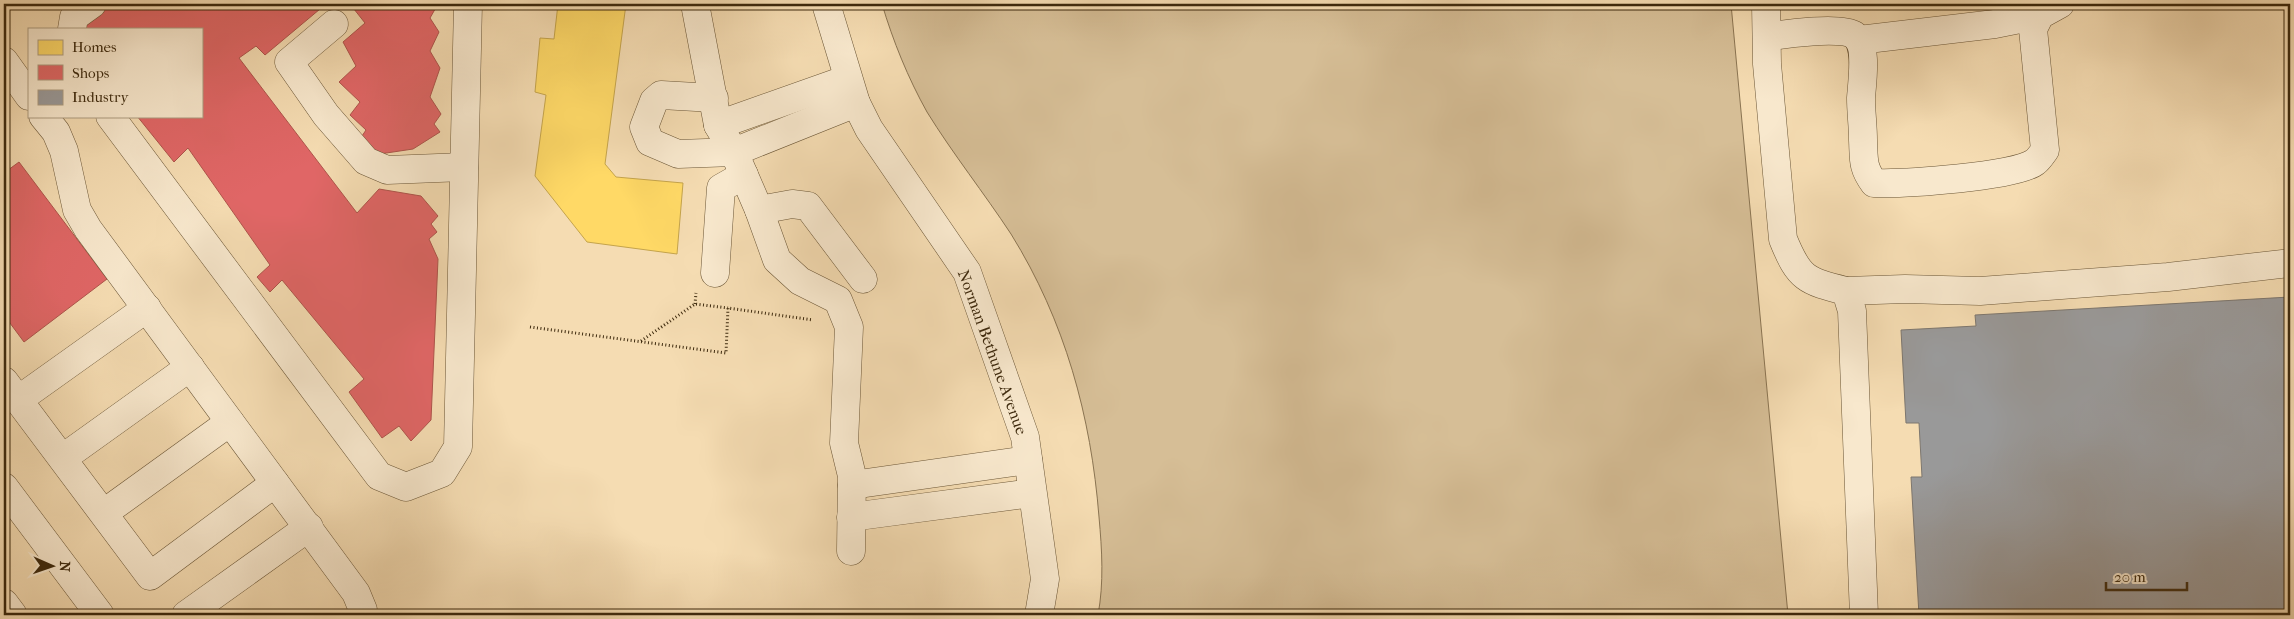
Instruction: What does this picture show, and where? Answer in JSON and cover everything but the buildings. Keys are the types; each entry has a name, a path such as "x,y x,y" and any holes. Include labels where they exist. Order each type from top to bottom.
{"street":[{"path":"72,28 74,17 92,4"},
{"path":"111,118 378,476 406,487 442,473 458,447 468,4"},
{"path":"695,4 718,125 738,163 759,210 777,260 800,281 838,300 849,327 844,443 852,485 851,551"},
{"name":"Norman Bethune Avenue","path":"826,4 852,91 869,129 967,272 1025,437 1045,579 1039,615"},
{"path":"1766,4 1775,167 1783,239 1793,265 1814,282 1846,291 1905,289 1980,291 2168,277 2290,263"},
{"path":"1767,37 1787,33 1844,31 1854,35 1859,40 1863,61 1861,99 1865,171 1874,183 1954,179 2016,170 2035,162 2045,150 2033,28 2050,10"},
{"path":"1859,40 1986,25 2050,10"},
{"path":"334,24 289,62 326,115 366,162 387,170 464,168"},
{"path":"4,61 28,95"},
{"path":"718,125 852,91"},
{"path":"715,273 721,188 738,163 852,91"},
{"path":"714,98 661,95 654,101 644,127 650,142 678,154 738,163"},
{"path":"45,118 56,132 64,151 77,210 88,229 356,593 363,610 362,615"},
{"path":"759,210 792,204 808,206 863,279"},
{"path":"1846,291 1852,311 1855,339 1864,615"},
{"path":"147,308 11,391 150,576 275,483"},
{"path":"63,458 190,367"},
{"path":"104,513 230,422"},
{"path":"852,485 1028,460"},
{"path":"851,516 1032,493"},
{"path":"7,497 100,615"},
{"path":"186,615 309,528"},
{"path":"4,603 13,615"}],"path":[{"path":"20,4 23,8 30,4"},
{"path":"641,341 695,304 822,321 844,315"},
{"path":"530,327 726,352 728,308"}],"shaded area":[{"path":"882,4 1731,4 1788,615 1098,615 1102,566 1095,479 1082,406 1060,335 1030,267 1011,234 927,112 902,59"}]}
